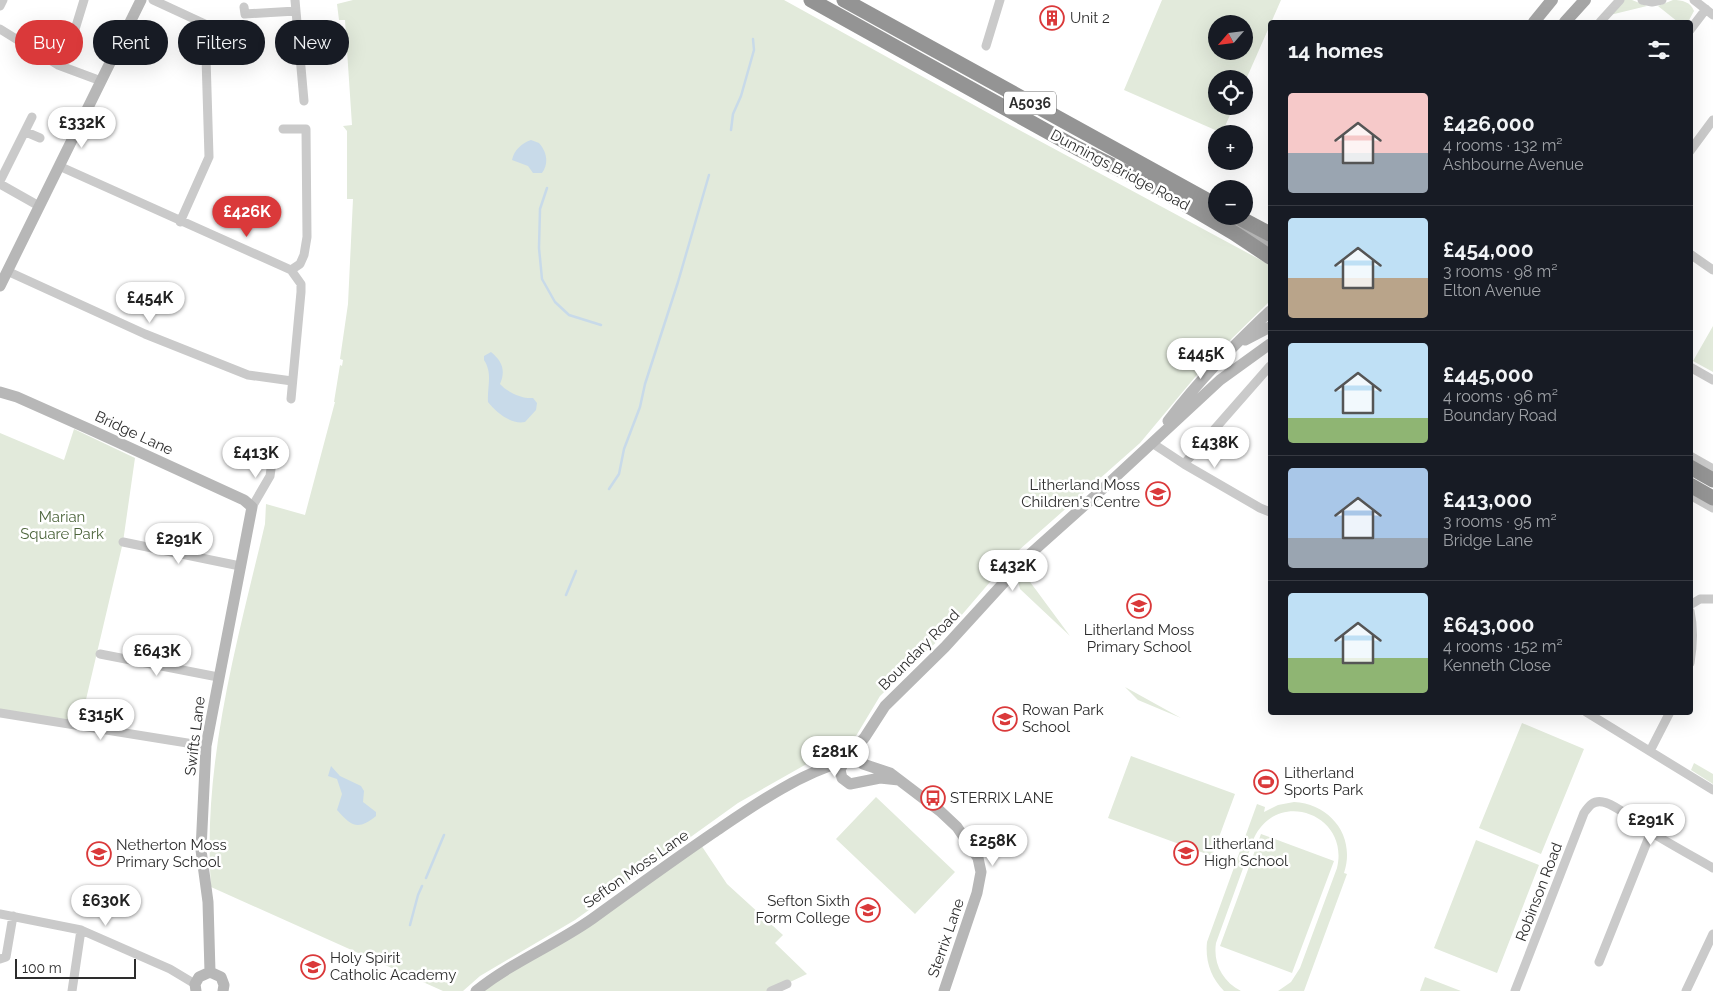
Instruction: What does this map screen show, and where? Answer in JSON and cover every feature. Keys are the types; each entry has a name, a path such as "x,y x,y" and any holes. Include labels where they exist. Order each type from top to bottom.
{"highway":[{"name":"Dunnings Bridge Road","path":"811,0 1077,148 1161,190 1234,233 1268,256"},
{"name":"Dunnings Bridge Road","path":"844,0 1208,201"},
{"path":"1253,225 1268,233"},
{"path":"1693,469 1713,480"},
{"path":"1693,488 1713,498"}],"main road":[{"path":"1536,20 1552,0"},
{"path":"1566,20 1585,0"}],"street":[{"path":"0,6 3,0"},
{"path":"78,20 84,0"},
{"path":"0,286 141,0"},
{"path":"153,0 205,24 209,157 180,222"},
{"path":"295,0 304,101"},
{"path":"986,46 1000,0"},
{"path":"1602,20 1620,0"},
{"path":"1642,0 1652,2 1662,0"},
{"path":"1693,27 1709,12 1694,0"},
{"path":"244,8 245,14 296,10"},
{"path":"2,33 15,40"},
{"path":"58,65 101,81"},
{"path":"32,117 0,183 39,206"},
{"path":"1693,147 1713,120"},
{"path":"282,129 306,129 307,237 304,255 300,264 291,270"},
{"path":"26,132 40,138"},
{"path":"59,166 180,222 291,270 301,284 291,399"},
{"path":"1238,225 1268,242"},
{"path":"1693,256 1712,267"},
{"path":"7,272 145,334 248,375 292,382"},
{"name":"Boundary Road","path":"1152,443 1191,391 1231,348 1268,313"},
{"path":"1231,348 1268,328"},
{"name":"Boundary Road","path":"846,761 865,738 885,706 945,648 1024,560 1220,380 1268,345"},
{"path":"1184,464 1268,368"},
{"path":"1693,369 1713,380"},
{"name":"Bridge Lane","path":"0,392 17,397 90,429 244,500 252,507"},
{"path":"1152,443 1184,464 1268,511"},
{"path":"252,507 270,476 273,455"},
{"path":"1693,458 1713,469"},
{"path":"1693,497 1713,508"},
{"name":"Swifts Lane","path":"210,972 208,902 201,850 206,746 252,507"},
{"path":"123,542 240,566"},
{"path":"1693,603 1700,599 1713,599"},
{"path":"1693,624 1693,642"},
{"path":"100,654 218,677"},
{"path":"0,713 206,746"},
{"path":"1591,715 1713,790"},
{"path":"1650,751 1668,715"},
{"name":"Boundary Road","path":"863,764 865,738"},
{"path":"859,782 865,772 863,764 856,760 846,761 840,770 841,777 850,784 880,778 899,780"},
{"name":"Sefton Moss Lane","path":"476,991 514,965 578,928 640,883 762,800 794,782 814,774 822,768 846,761"},
{"name":"Sterrix Lane","path":"863,764 890,773 940,811 956,827 978,858 981,872 977,892 944,991"},
{"name":"Sefton Moss Lane","path":"814,774 841,777"},
{"name":"Robinson Road","path":"1515,991 1584,813 1590,804 1603,802 1651,832"},
{"path":"1599,962 1651,832 1713,868"},
{"path":"0,914 81,930 170,969 195,988 198,977 210,972 221,978 225,990"},
{"path":"0,959 6,957 13,916"},
{"path":"72,991 81,930"},
{"path":"1686,991 1713,934"}],"green space":[{"path":"353,0 784,0 1010,125 1268,264 1268,303 1206,364 1140,443 1019,550 1017,555 996,575 948,631 880,696 856,736 738,803 575,920 480,976 463,991 443,991 211,887 212,795 217,749 233,658 265,524 266,504 305,515 335,402 340,365 342,366 343,360 340,359 348,304 353,199 347,199 347,131 343,126 352,125 348,65 349,20 339,20 337,4"},
{"path":"1162,0 1281,0 1272,20 1268,20 1268,30 1250,70 1208,70 1208,115 1230,115 1226,125 1208,125 1208,127 1124,90"},
{"path":"1624,0 1632,0 1647,6 1610,15"},
{"path":"1673,0 1680,0 1691,5 1694,11 1689,20 1676,20 1658,6"},
{"path":"1713,326 1713,372 1693,361"},
{"name":"Marian Square Park","path":"74,429 135,458 123,542 80,725 0,713 0,433 64,460"},
{"path":"1024,575 1070,636 1020,589 1018,581"},
{"path":"1125,687 1181,718 1138,700"},
{"path":"1522,723 1584,749 1541,854 1479,828"},
{"path":"1131,756 1235,794 1212,856 1108,818"},
{"path":"1694,763 1713,774 1713,784 1691,770"},
{"path":"876,797 955,872 915,914 836,839"},
{"path":"1294,802 1307,804 1329,816 1343,835 1347,860 1344,873 1347,874 1304,991 1278,991 1291,982 1300,968 1337,868 1338,849 1333,834 1323,822 1309,814 1294,811 1278,814 1265,823 1254,838 1216,943 1216,958 1220,971 1234,987 1241,991 1224,991 1212,975 1207,956 1207,942 1257,804 1265,807 1264,812 1278,805"},
{"path":"1261,834 1334,861 1292,973 1220,946"},
{"path":"697,839 727,884 783,935 775,943 807,974 771,991 472,991 578,924"},
{"path":"1476,840 1539,865 1497,973 1434,948"},
{"path":"1425,977 1461,991 1420,991"}],"water":[{"path":"531,140 539,143 544,150 546,165 542,173 533,173 528,166 512,160 519,147"},
{"path":"491,352 502,366 503,374 500,384 515,394 533,398 537,403 536,410 525,422 509,420 495,410 488,402 489,375 484,356"},
{"path":"331,766 340,776 361,786 364,791 363,802 376,812 376,816 370,821 355,825 346,820 337,810 342,794 337,779 328,776"}],"waterway":[{"path":"731,130 733,114 741,96 754,50 753,39"},
{"path":"609,489 619,474 624,449 640,407 645,384 678,282 709,175"},
{"path":"547,188 540,209 539,248 542,279 555,302 569,315 601,325"},
{"path":"566,595 576,571"},
{"path":"426,878 444,835"},
{"path":"410,925 422,886"}],"place":[{"name":"Unit 2","path":"1052,18"},
{"name":"Litherland Moss Children's Centre","path":"1158,494"},
{"name":"Litherland Moss Primary School","path":"1139,606"},
{"name":"Rowan Park School","path":"1005,719"},
{"name":"Litherland Sports Park","path":"1266,782"},
{"name":"STERRIX LANE","path":"933,798"},
{"name":"Litherland High School","path":"1186,853"},
{"name":"Netherton Moss Primary School","path":"99,854"},
{"name":"Sefton Sixth Form College","path":"868,910"},
{"name":"Holy Spirit Catholic Academy","path":"313,967"}]}
